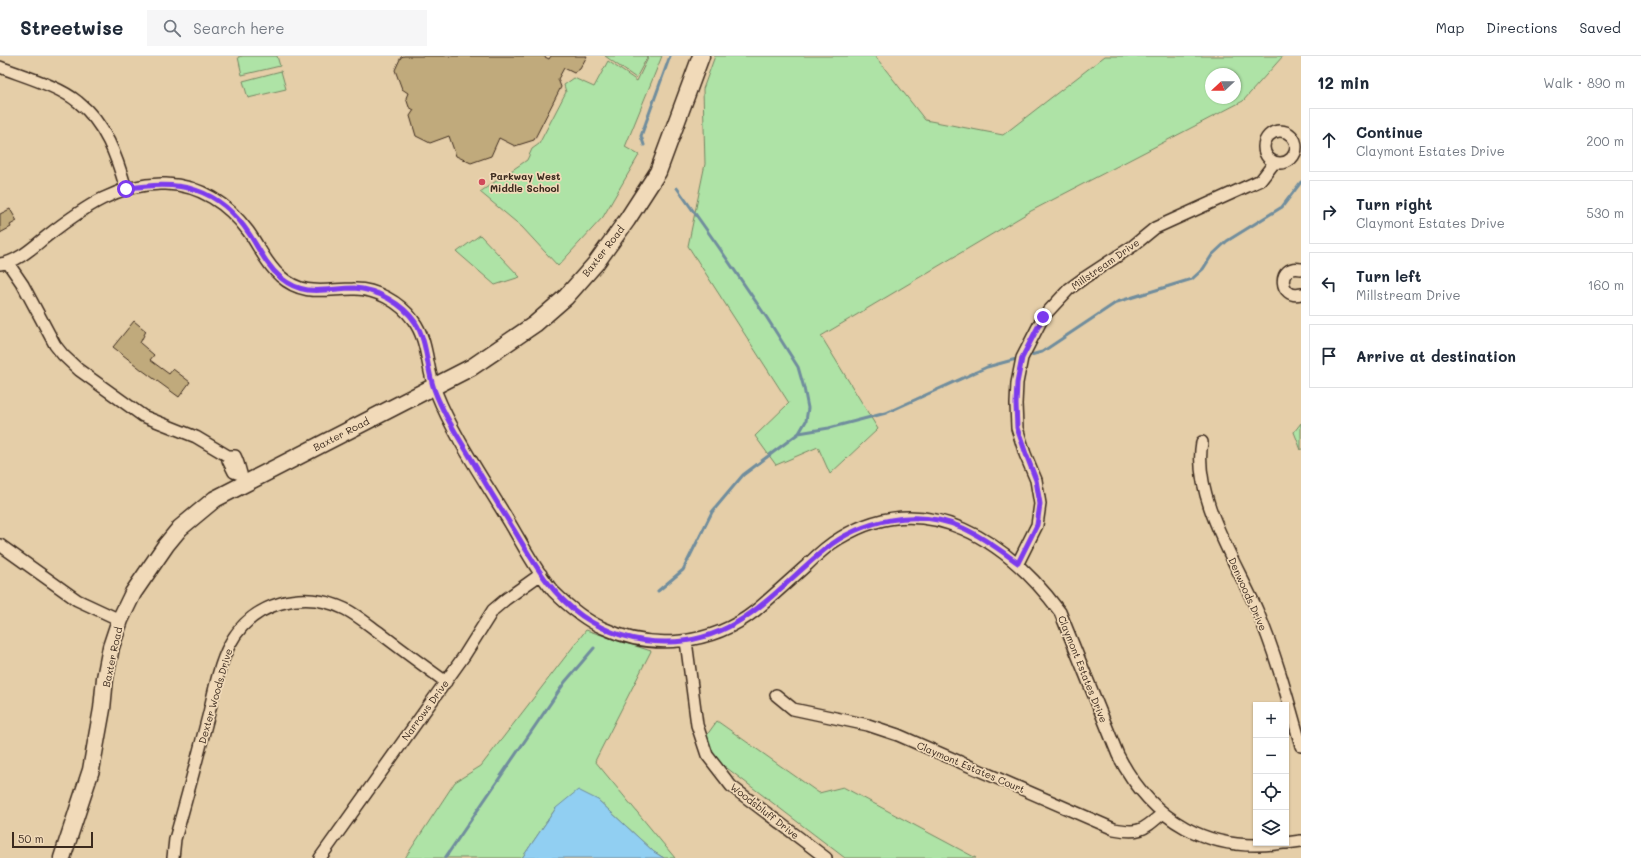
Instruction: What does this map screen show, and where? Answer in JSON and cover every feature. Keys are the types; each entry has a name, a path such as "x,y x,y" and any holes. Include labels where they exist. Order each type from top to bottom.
{"main road":[{"name":"Baxter Road","path":"62,858 91,770 102,709 105,678 120,620 133,592 166,545 180,528 242,478 434,388 472,367 536,324 566,297 596,263 627,220 658,172 701,56"}],"street":[{"path":"0,66 55,89 78,101 95,118 112,144 126,189"},
{"name":"Millstream Drive","path":"1018,563 1037,525 1040,504 1036,480 1017,428 1017,383 1022,358 1043,317 1069,289 1123,253 1155,228 1261,180 1274,163"},
{"name":"Claymont Estates Drive","path":"4,263 21,256 73,216 98,200 126,189 165,184 181,186 215,198 232,212 248,232 264,258 281,278 295,286 312,291 356,288 379,294 401,306 414,321 421,334 434,388 445,412 541,574 552,590 581,615 599,627 619,635 642,641 671,642 686,641 716,632 741,621 835,541 861,528 876,523 896,518 919,518 940,521 960,527 995,547 1018,563 1046,593 1060,612 1118,755 1128,776 1141,792 1163,814 1180,825 1222,842 1253,846"},
{"path":"4,263 23,285 63,355 79,370 144,416 196,437 228,456 228,460 234,472 242,478"},
{"path":"1301,269 1296,268 1288,271 1283,278 1286,290 1289,293 1301,294"},
{"name":"Denwoods Drive","path":"1202,442 1200,454 1202,476 1210,508 1223,540 1257,610 1275,657 1301,746"},
{"path":"0,545 77,600 120,620"},
{"name":"Narrows Drive","path":"320,858 446,682 494,610 506,599 541,574"},
{"name":"Dexter Woods Drive","path":"173,858 175,839 214,692 230,644 250,619 262,610 292,600 308,599 324,601 345,609 446,682"},
{"name":"Woodsbluff Drive","path":"686,641 697,725 707,755 732,786 826,858"},
{"name":"Claymont Estates Court","path":"776,695 793,709 868,725 898,735 1114,829 1130,832 1139,831 1163,814"},
{"name":"Claymont Estates Drive","path":"1289,842 1301,841"}],"green space":[{"path":"277,56 280,66 242,75 238,57"},
{"path":"605,56 648,56 636,78"},
{"path":"649,56 662,56 625,147 639,155 603,217 558,266 522,227 480,192 527,160 532,149 539,144 566,92 564,85 574,78 594,87 608,61 637,81"},
{"path":"715,56 875,56 925,120 1003,135 1105,56 1283,56 1241,102 1241,68 1205,68 1205,104 1237,104 1031,211 821,336 878,429 830,474 818,447 776,465 755,436 789,403 688,246 705,164 703,89"},
{"path":"281,71 286,89 248,98 243,81"},
{"path":"480,235 520,277 495,285 457,252"},
{"path":"1301,423 1301,450 1294,432"},
{"path":"586,630 651,651 595,761 675,858 664,858 654,852 598,800 556,808 522,858 405,858 455,782 481,766"},
{"path":"717,721 819,793 843,787 976,858 845,858 719,762 701,743"}],"water":[{"path":"578,790 598,800 654,852 664,858 522,858 556,808"}],"building":[{"name":"Parkway West Middle School","path":"543,56 549,59 551,56 587,56 580,69 574,73 564,68 558,79 561,87 534,140 515,146 499,138 491,156 471,163 456,156 449,136 430,143 416,136 410,116 414,110 409,107 406,98 408,93 402,89 395,70 401,57"},
{"path":"10,209 17,221 10,225 11,227 0,233 0,214"},
{"path":"134,321 146,331 140,343 154,355 150,360 169,374 173,369 190,382 179,397 113,347"}],"waterway":[{"path":"644,145 641,136 670,56"},
{"path":"1027,356 1042,352 1117,302 1192,279 1203,269 1212,255 1227,241 1282,207 1301,182"},
{"path":"658,591 683,570 712,512 743,475 799,433 806,421 808,408 798,367 767,318 677,188"},
{"path":"799,433 829,428 886,413 987,367 1020,358"},
{"path":"445,858 565,682 594,648"}],"place":[{"name":"Parkway West Middle School","path":"482,182"}],"route":[{"path":"126,189 165,184 196,190 215,198 232,212 248,232 264,258 281,278 295,286 312,291 356,288 379,294 401,306 414,321 421,334 434,388 445,412 486,483 552,590 581,615 599,627 619,635 642,641 686,641 698,639 723,630 741,621 754,611 825,549 840,538 861,528 896,518 919,518 940,521 960,527 977,535 1018,563 1037,525 1040,504 1036,480 1017,428 1017,383 1022,358 1043,317"}]}
